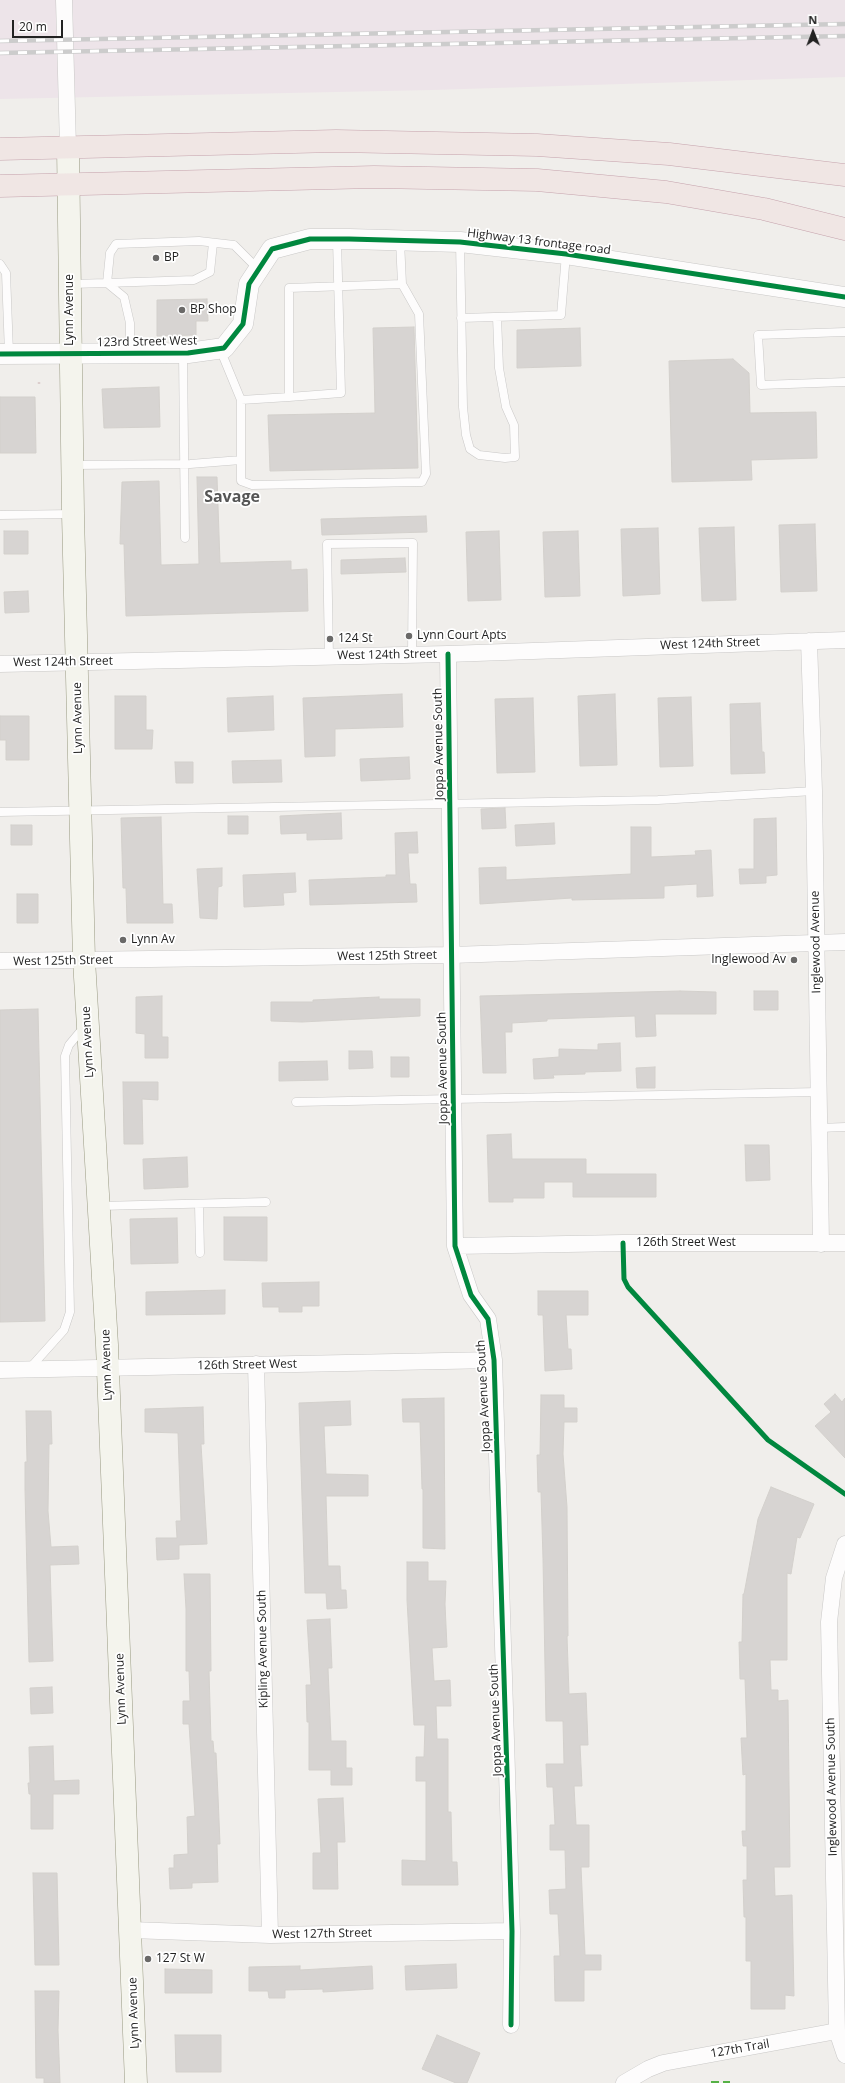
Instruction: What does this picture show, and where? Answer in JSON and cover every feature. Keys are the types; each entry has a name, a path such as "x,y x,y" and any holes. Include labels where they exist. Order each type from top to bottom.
{"highway":[{"path":"0,149 336,141 537,145 669,154 845,175"},
{"path":"0,186 374,177 537,180 673,193 764,209 845,229"}],"main road":[{"name":"Lynn Avenue","path":"68,147 72,465 84,960 107,1369 131,1930 136,2083"}],"street":[{"name":"Lynn Avenue","path":"64,0 68,147"},
{"name":"Highway 13 frontage road","path":"254,277 272,249 310,239 460,242 566,254 845,297"},
{"path":"220,349 224,348 243,324 254,277"},
{"name":"123rd Street West","path":"4,354 183,352 220,349"},
{"name":"West 124th Street","path":"0,664 448,654 845,640"},
{"name":"Inglewood Avenue","path":"809,641 814,791 815,943 821,1244"},
{"name":"Joppa Avenue South","path":"448,654 455,1246 471,1295 488,1319 494,1360 512,1931 511,2025"},
{"name":"West 125th Street","path":"0,961 452,955 845,942"},
{"name":"126th Street West","path":"455,1246 623,1243 845,1243"},
{"name":"126th Street West","path":"0,1370 494,1360"},
{"name":"Kipling Avenue South","path":"256,1364 270,1935"},
{"name":"Inglewood Avenue South","path":"837,2031 829,1622 834,1578 845,1544"},
{"name":"West 127th Street","path":"131,1930 270,1935 512,1931"},
{"path":"837,2031 845,2055"},
{"name":"127th Trail","path":"624,2083 648,2069 663,2063 837,2031"}],"lane":[{"path":"241,400 341,393 337,239"},
{"path":"220,349 241,400 241,481 252,485 422,482 426,474 419,314 402,284 400,240"},
{"path":"107,283 110,252 116,244 199,241 234,245 254,277"},
{"path":"460,242 463,407 466,435 470,449 478,455 505,458 515,457 514,425 506,407 499,368 497,317"},
{"path":"70,284 194,280 210,272 213,243"},
{"path":"462,318 561,315 566,254"},
{"path":"0,264 6,273 4,354"},
{"path":"107,283 124,297 130,323 130,353"},
{"path":"289,397 289,288 402,284"},
{"path":"845,332 758,335 761,385 845,382"},
{"path":"183,352 185,538"},
{"path":"72,465 185,464 242,460"},
{"path":"0,514 73,514"},
{"path":"329,657 327,544 413,543 412,655"},
{"path":"0,812 658,800 814,791"},
{"path":"28,1370 64,1330 70,1312 65,1056 69,1045 87,1023"},
{"path":"296,1102 819,1092"},
{"path":"819,1128 845,1127"},
{"path":"98,1206 266,1202"},
{"path":"199,1204 200,1253"}],"shaded area":[{"path":"0,0 845,0 845,77 432,90 0,99"}],"building":[{"name":"BP Shop","path":"207,299 208,321 196,321 196,335 157,336 157,300"},
{"path":"414,327 418,468 270,471 268,415 375,413 373,328"},
{"path":"580,328 581,366 517,368 517,330"},
{"path":"733,359 749,373 750,413 816,412 817,458 751,460 752,480 672,482 669,361"},
{"path":"159,387 160,427 104,428 102,389"},
{"path":"0,397 35,397 36,453 0,453"},
{"path":"197,477 217,477 220,563 291,561 291,570 307,569 308,611 126,616 124,544 120,544 122,482 159,481 161,565 199,564"},
{"path":"426,516 427,532 322,535 321,519"},
{"path":"815,524 817,591 781,592 779,525"},
{"path":"734,527 736,600 702,601 699,528"},
{"path":"658,528 660,594 623,596 621,529"},
{"path":"4,531 28,531 28,554 4,554"},
{"path":"499,531 501,600 468,601 466,532"},
{"path":"578,531 580,596 545,597 543,532"},
{"path":"405,558 406,572 341,574 341,560"},
{"path":"28,591 29,612 5,613 4,592"},
{"path":"402,694 403,727 335,729 335,756 305,757 303,698"},
{"path":"615,694 617,765 580,766 578,696"},
{"path":"115,696 146,696 146,730 153,730 152,749 115,749"},
{"path":"273,696 274,730 228,732 227,698"},
{"path":"691,697 693,766 660,767 658,698"},
{"path":"533,698 535,772 497,773 495,699"},
{"path":"760,703 762,752 764,752 765,773 731,774 730,704"},
{"path":"0,716 29,716 29,760 6,760 6,740 0,740"},
{"path":"409,757 410,779 361,781 360,759"},
{"path":"281,760 282,782 233,783 232,761"},
{"path":"175,762 193,762 193,783 176,783"},
{"path":"505,808 506,828 482,829 481,809"},
{"path":"341,813 342,839 307,840 307,833 281,834 280,816"},
{"path":"228,816 248,816 248,834 228,834"},
{"path":"161,817 163,904 172,904 173,923 127,923 126,888 123,888 121,818"},
{"path":"776,818 777,875 766,876 766,883 740,884 739,869 754,869 754,819"},
{"path":"554,823 555,844 516,846 515,825"},
{"path":"11,825 32,825 32,845 11,845"},
{"path":"631,827 651,827 651,857 696,855 695,851 711,850 713,896 697,897 697,884 664,886 664,898 572,900 572,898 480,904 479,868 506,867 506,880 631,874"},
{"path":"417,832 418,853 408,853 410,884 416,884 417,902 310,905 309,880 386,877 386,875 396,875 395,833"},
{"path":"222,868 222,886 218,887 217,919 200,918 197,869"},
{"path":"295,873 296,892 283,893 284,905 244,907 243,875"},
{"path":"17,894 38,894 38,923 17,923"},
{"path":"680,991 716,992 716,1014 655,1014 656,1036 636,1037 635,1016 547,1019 547,1021 512,1023 512,1032 505,1032 506,1073 483,1073 480,996"},
{"path":"754,991 778,991 778,1010 754,1010"},
{"path":"162,996 162,1037 168,1037 168,1058 145,1058 145,1034 136,1033 136,997"},
{"path":"379,997 379,999 420,999 420,1016 302,1022 271,1021 271,1002 313,1002 313,1000"},
{"path":"38,1009 45,1321 0,1322 0,1010"},
{"path":"620,1043 621,1071 585,1072 585,1074 553,1075 554,1078 534,1079 533,1059 559,1057 559,1049 598,1050 598,1044"},
{"path":"349,1051 372,1051 373,1068 349,1069"},
{"path":"391,1057 409,1057 409,1077 391,1077"},
{"path":"327,1061 328,1080 279,1081 279,1062"},
{"path":"655,1067 655,1088 637,1088 636,1068"},
{"path":"123,1082 158,1082 158,1100 142,1099 143,1144 124,1144"},
{"path":"511,1134 512,1159 586,1159 586,1174 656,1174 656,1197 573,1197 573,1182 544,1182 544,1198 513,1198 513,1202 489,1202 487,1135"},
{"path":"745,1145 769,1145 770,1180 746,1181"},
{"path":"187,1157 188,1187 144,1189 143,1159"},
{"path":"224,1217 267,1217 267,1261 224,1260"},
{"path":"177,1218 178,1263 131,1264 130,1219"},
{"path":"319,1282 319,1306 302,1306 302,1312 279,1312 279,1307 263,1307 262,1283"},
{"path":"225,1290 225,1314 146,1315 146,1292"},
{"path":"538,1291 588,1291 588,1315 566,1315 568,1349 571,1349 572,1369 545,1371 543,1315 538,1315"},
{"path":"835,1394 842,1402 845,1398 845,1458 815,1426 831,1412 824,1404"},
{"path":"541,1395 564,1395 564,1408 577,1408 577,1422 564,1422 563,1454 567,1507 567,1636 569,1694 586,1693 588,1745 580,1745 582,1786 574,1786 576,1825 589,1825 589,1867 581,1867 585,1955 601,1955 601,1970 584,1970 584,2001 555,2001 554,1956 560,1956 558,1914 550,1914 549,1890 566,1889 565,1850 550,1850 550,1825 555,1825 553,1787 547,1787 546,1764 564,1764 563,1721 546,1721 541,1492 538,1492 537,1455 540,1455"},
{"path":"444,1398 445,1549 423,1548 423,1489 420,1422 403,1422 402,1399"},
{"path":"350,1401 351,1425 324,1426 326,1474 368,1475 368,1496 326,1496 328,1566 340,1566 341,1590 346,1590 347,1608 327,1609 326,1593 305,1593 299,1403"},
{"path":"203,1407 204,1444 201,1444 207,1544 179,1545 179,1559 157,1560 156,1538 177,1538 176,1521 181,1521 178,1433 145,1432 145,1409"},
{"path":"26,1411 51,1411 52,1444 49,1444 48,1511 51,1547 78,1546 79,1564 50,1565 53,1661 29,1662 25,1489 25,1462 27,1462"},
{"path":"771,1487 814,1504 800,1538 797,1537 791,1574 787,1573 787,1660 770,1660 771,1690 778,1690 778,1701 788,1700 790,1867 774,1867 775,1896 792,1895 794,1996 785,1995 785,2009 751,2009 751,1961 746,1961 746,1917 744,1917 743,1880 747,1880 747,1846 743,1846 742,1831 746,1831 746,1774 743,1775 741,1738 747,1738 745,1679 740,1679 739,1642 742,1642 743,1594 758,1519"},
{"path":"407,1562 428,1562 428,1581 446,1581 445,1604 447,1647 432,1648 434,1681 450,1680 451,1706 436,1706 437,1739 448,1739 448,1812 451,1812 452,1862 457,1862 458,1885 402,1885 402,1860 426,1861 426,1781 416,1781 416,1757 424,1757 425,1725 414,1725 407,1600"},
{"path":"184,1574 210,1574 211,1671 209,1671 211,1741 213,1741 214,1753 216,1753 220,1844 217,1844 218,1882 192,1883 192,1888 170,1889 169,1868 174,1868 174,1855 188,1854 187,1817 195,1816 189,1724 183,1724 183,1701 190,1701 189,1671 186,1671 186,1609"},
{"path":"330,1619 332,1668 328,1668 331,1741 346,1741 346,1768 352,1768 352,1785 331,1785 331,1770 309,1770 309,1722 307,1722 306,1685 311,1685 307,1620"},
{"path":"52,1687 53,1713 31,1714 30,1688"},
{"path":"53,1746 54,1781 79,1780 79,1794 53,1794 53,1829 31,1829 31,1794 29,1794 28,1783 30,1783 29,1747"},
{"path":"343,1798 345,1842 337,1842 338,1889 313,1889 313,1853 321,1853 318,1799"},
{"path":"33,1873 57,1873 59,1965 35,1965"},
{"path":"456,1964 457,1988 406,1990 405,1966"},
{"path":"300,1966 300,1970 372,1966 373,1989 323,1992 323,1989 285,1990 285,1998 269,1998 268,1991 249,1991 249,1967"},
{"path":"165,1969 212,1970 212,1993 165,1993"},
{"path":"35,1991 59,1991 58,2030 60,2083 44,2083 44,2078 36,2078"},
{"path":"175,2035 221,2035 221,2072 176,2072"},
{"path":"437,2035 480,2053 467,2083 456,2083 422,2069"}],"railway":[{"path":"0,41 845,24"},
{"path":"0,53 845,36"}],"marked path":[{"path":"711,2083 730,2083"}],"cycle path":[{"path":"0,354 188,353 224,348 243,324 249,284 272,249 310,239 460,242 566,254 845,297"},
{"path":"448,654 455,1246 471,1295 488,1319 494,1360 512,1931 511,2025"},
{"path":"623,1243 624,1279 628,1287 768,1440 845,1494"}],"place":[{"name":"BP","path":"156,258"},
{"name":"BP Shop","path":"182,310"},
{"name":"Lynn Court Apts","path":"409,636"},
{"name":"124 St","path":"330,639"},
{"name":"Lynn Av","path":"123,940"},
{"name":"Inglewood Av","path":"794,960"},
{"name":"127 St W","path":"148,1959"}],"district":[{"name":"Savage","path":"232,497"}]}
